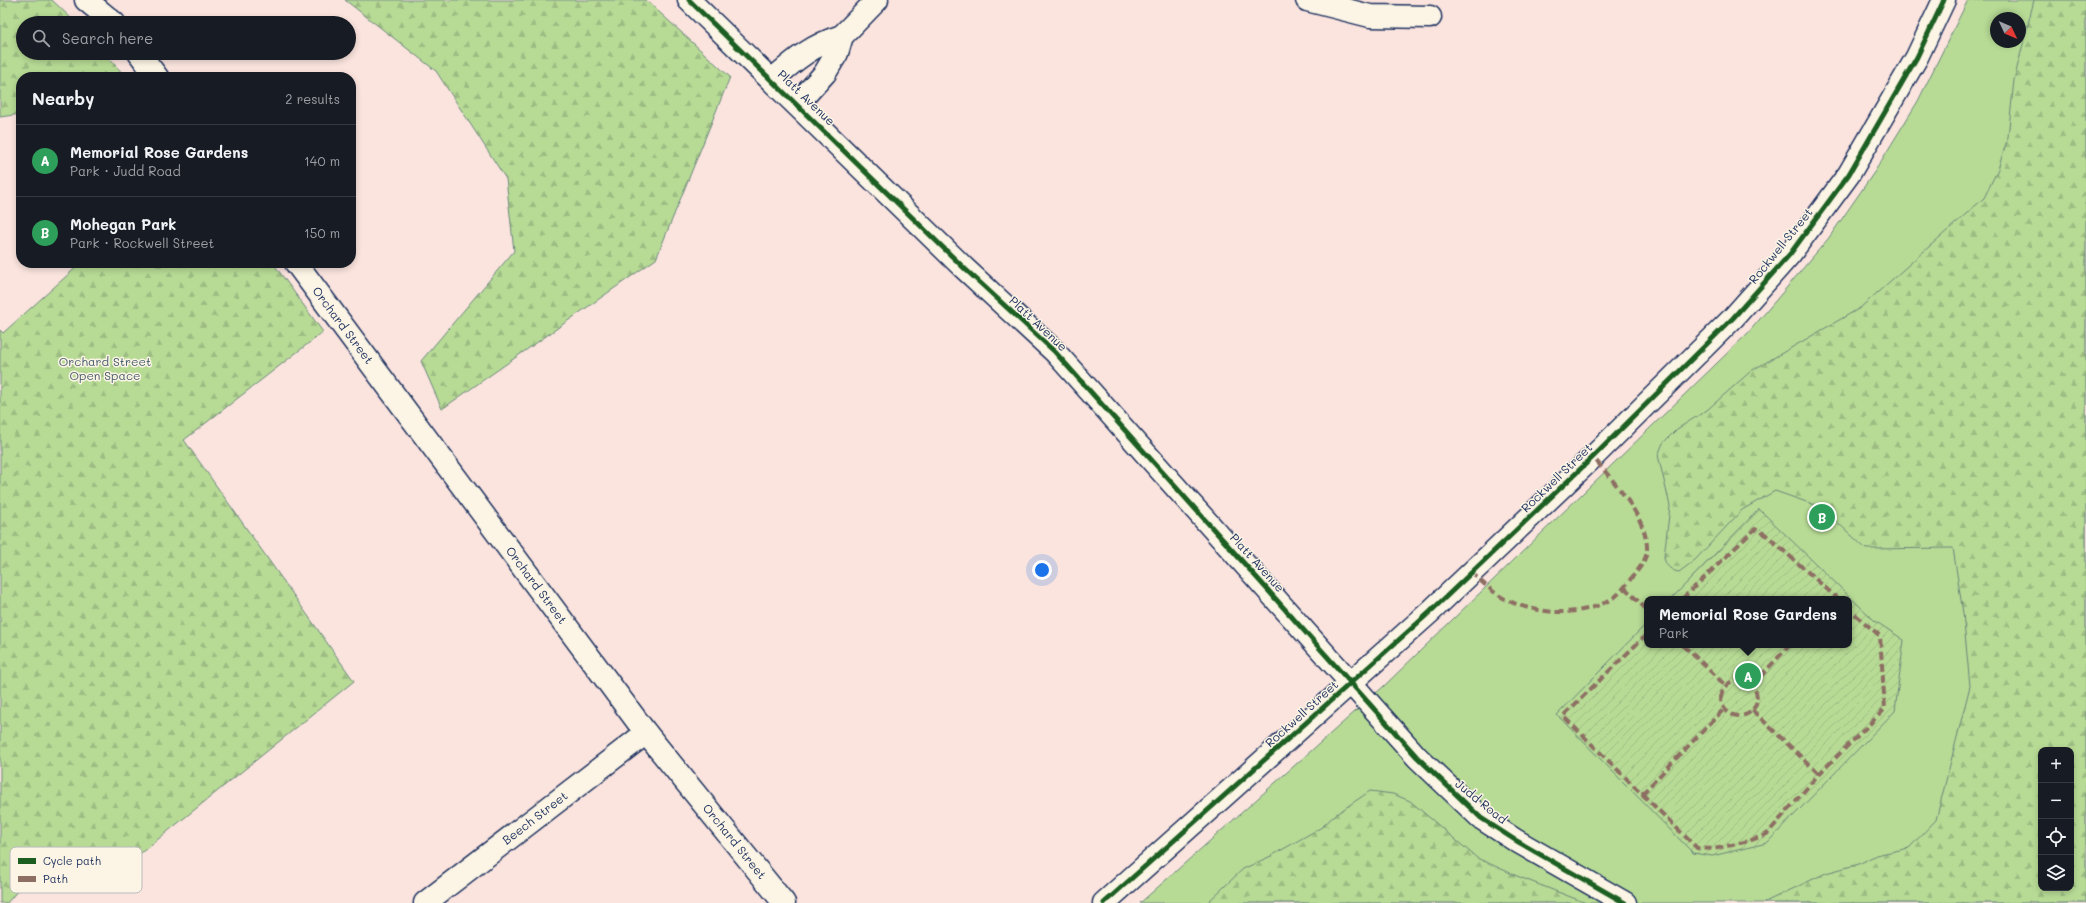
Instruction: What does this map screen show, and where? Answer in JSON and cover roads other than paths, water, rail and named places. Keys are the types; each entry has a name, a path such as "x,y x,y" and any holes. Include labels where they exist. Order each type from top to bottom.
{"street":[{"path":"86,0 105,16"},
{"name":"Platt Avenue","path":"689,0 964,268 1055,352 1351,683"},
{"path":"797,104 825,73 837,53 842,36 877,0"},
{"path":"1308,0 1370,16 1430,18"},
{"name":"Rockwell Street","path":"1104,903 1430,612 1593,457 1690,362 1764,285 1790,254 1849,174 1917,57 1944,0"},
{"path":"772,80 813,47 824,41 842,36"},
{"path":"144,60 153,72"},
{"name":"Orchard Street","path":"300,268 646,733 784,903"},
{"name":"Judd Road","path":"1351,683 1417,757 1481,818 1515,840 1625,903"},
{"name":"Beech Street","path":"425,903 646,733"}],"place":[{"name":"Mohegan Park","path":"1822,517"},
{"name":"Memorial Rose Gardens","path":"1748,676"}],"park label":[{"name":"Orchard Street Open Space","path":"105,369"}]}
